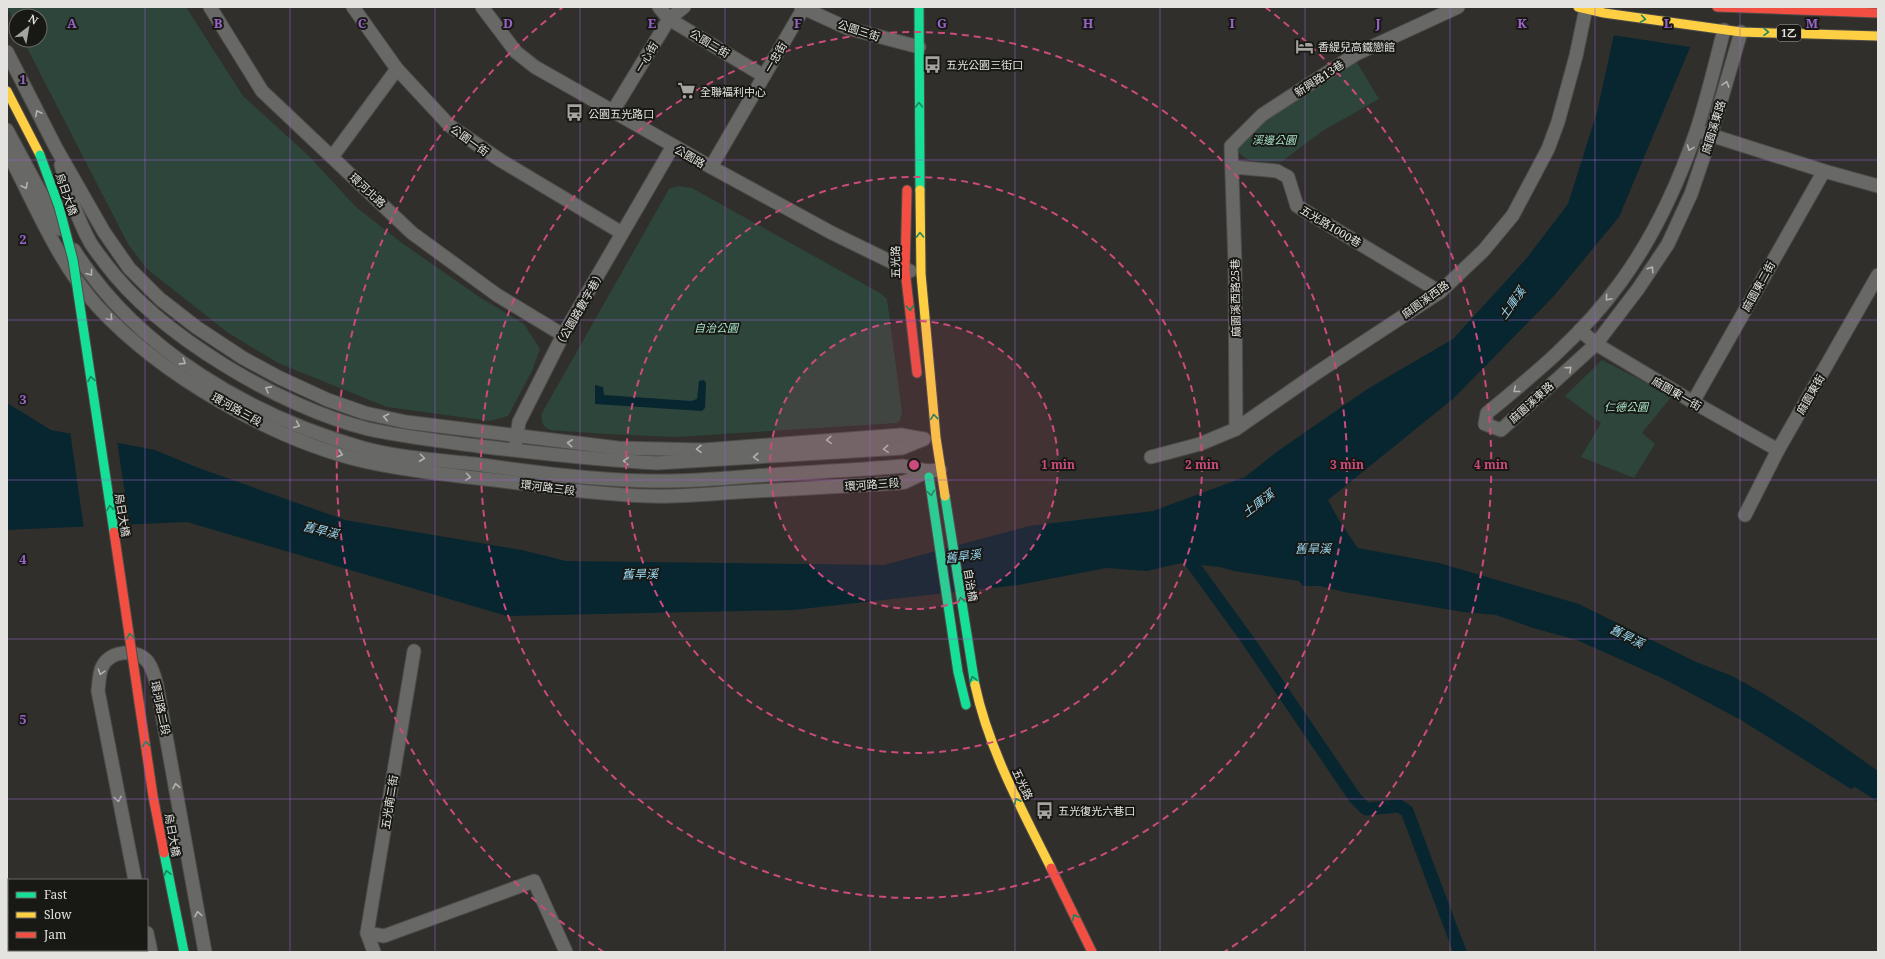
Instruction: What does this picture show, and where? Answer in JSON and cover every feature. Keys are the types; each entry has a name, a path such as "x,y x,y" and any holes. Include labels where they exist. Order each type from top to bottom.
{"main road":[{"path":"919,7 911,45 929,451 934,514 958,672 969,716"},
{"name":"1乙","path":"1584,7 1604,13 1741,32 1878,36"},
{"name":"1乙","path":"1717,7 1878,13"},
{"name":"烏日大橋","path":"7,91 40,155 54,188 73,260 153,796 184,952"},
{"name":"烏日大橋","path":"7,118 29,160 43,193 54,229 63,278"},
{"name":"五光路","path":"908,183 905,270 918,380"},
{"name":"自治橋","path":"929,451 948,511 967,639"},
{"name":"五光路","path":"967,639 972,672 981,713 991,743 1015,796 1092,952"},
{"path":"117,641 121,665"}],"street":[{"name":"環河北路","path":"210,7 262,91 412,232 497,295 563,334"},
{"name":"公園一街","path":"353,7 397,69 450,126 500,160 622,233"},
{"name":"公園路","path":"482,7 516,52 535,67 711,167 832,233 905,270 921,274"},
{"name":"公園二街","path":"659,7 669,19 764,76"},
{"name":"一心街","path":"613,111 669,19 684,7"},
{"name":"新興路13巷","path":"1233,167 1231,146 1262,115 1356,54 1458,7"},
{"name":"麻園溪西路","path":"1151,457 1200,444 1236,429 1318,372 1440,292 1484,250 1513,215 1548,149 1558,122 1576,56 1584,7"},
{"name":"公園三街","path":"802,8 847,28 911,45"},
{"name":"一忠街","path":"711,167 802,8"},
{"name":"麻園溪東路","path":"1724,30 1696,130 1677,180 1641,252 1620,284 1580,330 1542,368 1487,413 1485,424 1501,430 1596,344 1638,289 1668,244 1691,194 1711,135 1741,32"},
{"path":"7,52 56,148 104,232 129,268 160,299 196,327 243,358 280,378 328,400 366,413 406,422 517,434 546,440 610,447 658,450 703,450 901,435 929,451"},
{"path":"332,157 397,69"},
{"name":"環河路三段","path":"7,130 54,219 106,295 136,325 178,359 225,389 269,413 322,434 365,448 404,456 601,493 651,496 905,482 929,451"},
{"path":"1696,130 1824,171 1878,186"},
{"name":"（公園路數字巷）","path":"513,476 517,434 519,422 523,413 563,334 674,146"},
{"path":"56,148 67,189 91,243 119,281 150,311 188,342 274,392 330,417 366,428 404,436 616,461 657,463 902,448 929,451"},
{"name":"環河路三段","path":"7,151 68,266 97,305 133,341 170,370 219,400 264,424 312,445 362,460 404,469 513,476"},
{"name":"五光路1000巷","path":"1233,167 1277,170 1288,177 1298,206 1440,292"},
{"name":"麻園溪西路25巷","path":"1233,167 1236,429"},
{"name":"麻園東二街","path":"1693,402 1824,171"},
{"name":"麻園東街","path":"1745,515 1778,450 1878,275"},
{"name":"麻園東一街","path":"1580,330 1596,344 1693,402 1778,450"},
{"name":"五光南二街","path":"374,952 367,933 414,651"},
{"name":"環河路二段","path":"136,879 98,691 103,665 111,658 123,652 136,654 148,661 153,671 157,686 205,952"},
{"path":"367,933 384,936 534,881 566,952"},
{"path":"148,938 151,952"}],"green space":[{"path":"7,7 186,7 243,96 309,156 356,207 402,243 478,296 524,324 540,349 532,371 508,416 490,421 387,407 278,363 227,332 147,269 128,244 27,48 48,48 48,8 8,8 8,9"},
{"name":"溪邊公園","path":"1356,61 1379,99 1324,130 1281,162 1261,162 1249,160 1236,148 1258,123"},
{"name":"自治公園","path":"678,186 692,188 880,293 887,299 902,412 900,420 897,423 675,437 550,430 545,427 542,421 542,413 669,189"},
{"name":"仁德公園","path":"1602,360 1672,396 1642,433 1655,444 1634,478 1581,457 1601,423 1565,396"}],"water":[{"path":"1620,7 1702,7 1689,50 1619,217 1553,297 1454,398 1328,500 1340,522 1358,548 1439,563 1579,604 1696,662 1732,676 1761,692 1813,725 1878,771 1878,802 1855,787 1851,789 1741,720 1664,679 1577,640 1533,628 1496,615 1463,612 1344,592 1320,586 1303,586 1299,581 1234,571 1220,567 1181,563 1147,571 1106,568 1018,585 793,610 507,616 187,522 7,530 7,403 51,430 155,450 196,467 345,520 522,550 566,561 884,565 1029,526 1153,511 1245,477 1278,451 1369,388 1453,339 1526,259 1568,204 1597,112"},
{"path":"704,380 706,383 705,408 702,411 595,404 595,385 603,387 604,395 691,401 697,399 699,381"}],"pier":[{"path":"1618,7 1704,7 1690,47 1612,35"},
{"path":"70,431 117,441 130,527 84,529"}],"waterway":[{"path":"1183,551 1247,639 1355,798 1366,809 1399,806 1407,811 1460,952"}],"traffic: fast":[{"path":"919,7 920,190"},
{"path":"40,155 59,207 73,260 114,532"},
{"path":"929,477 958,672 966,705"},
{"path":"945,496 975,685"},
{"path":"164,853 184,952"}],"traffic: slow":[{"path":"1578,7 1604,13 1741,32 1878,36"},
{"path":"7,91 40,155"},
{"path":"920,190 921,274 936,438 945,496"},
{"path":"975,685 981,709 997,756 1017,801 1051,868"}],"traffic: jam":[{"path":"1717,7 1878,13"},
{"path":"907,190 905,270 917,373"},
{"path":"114,532 139,702"},
{"path":"139,702 153,796 164,853"},
{"path":"1051,868 1092,952"}],"place":[{"name":"香緹兒高鐵戀館","path":"1305,46"},
{"name":"五光公園三街口","path":"933,64"},
{"name":"全聯福利中心","path":"687,91"},
{"name":"公園五光路口","path":"575,113"},
{"name":"五光復光六巷口","path":"1045,810"}],"water label":[{"name":"土庫溪","path":"1512,303"},
{"name":"土庫溪","path":"1258,503"},
{"name":"舊旱溪","path":"321,530"},
{"name":"舊旱溪","path":"1313,548"},
{"name":"舊旱溪","path":"963,556"},
{"name":"舊旱溪","path":"640,574"},
{"name":"舊旱溪","path":"1627,636"}]}
